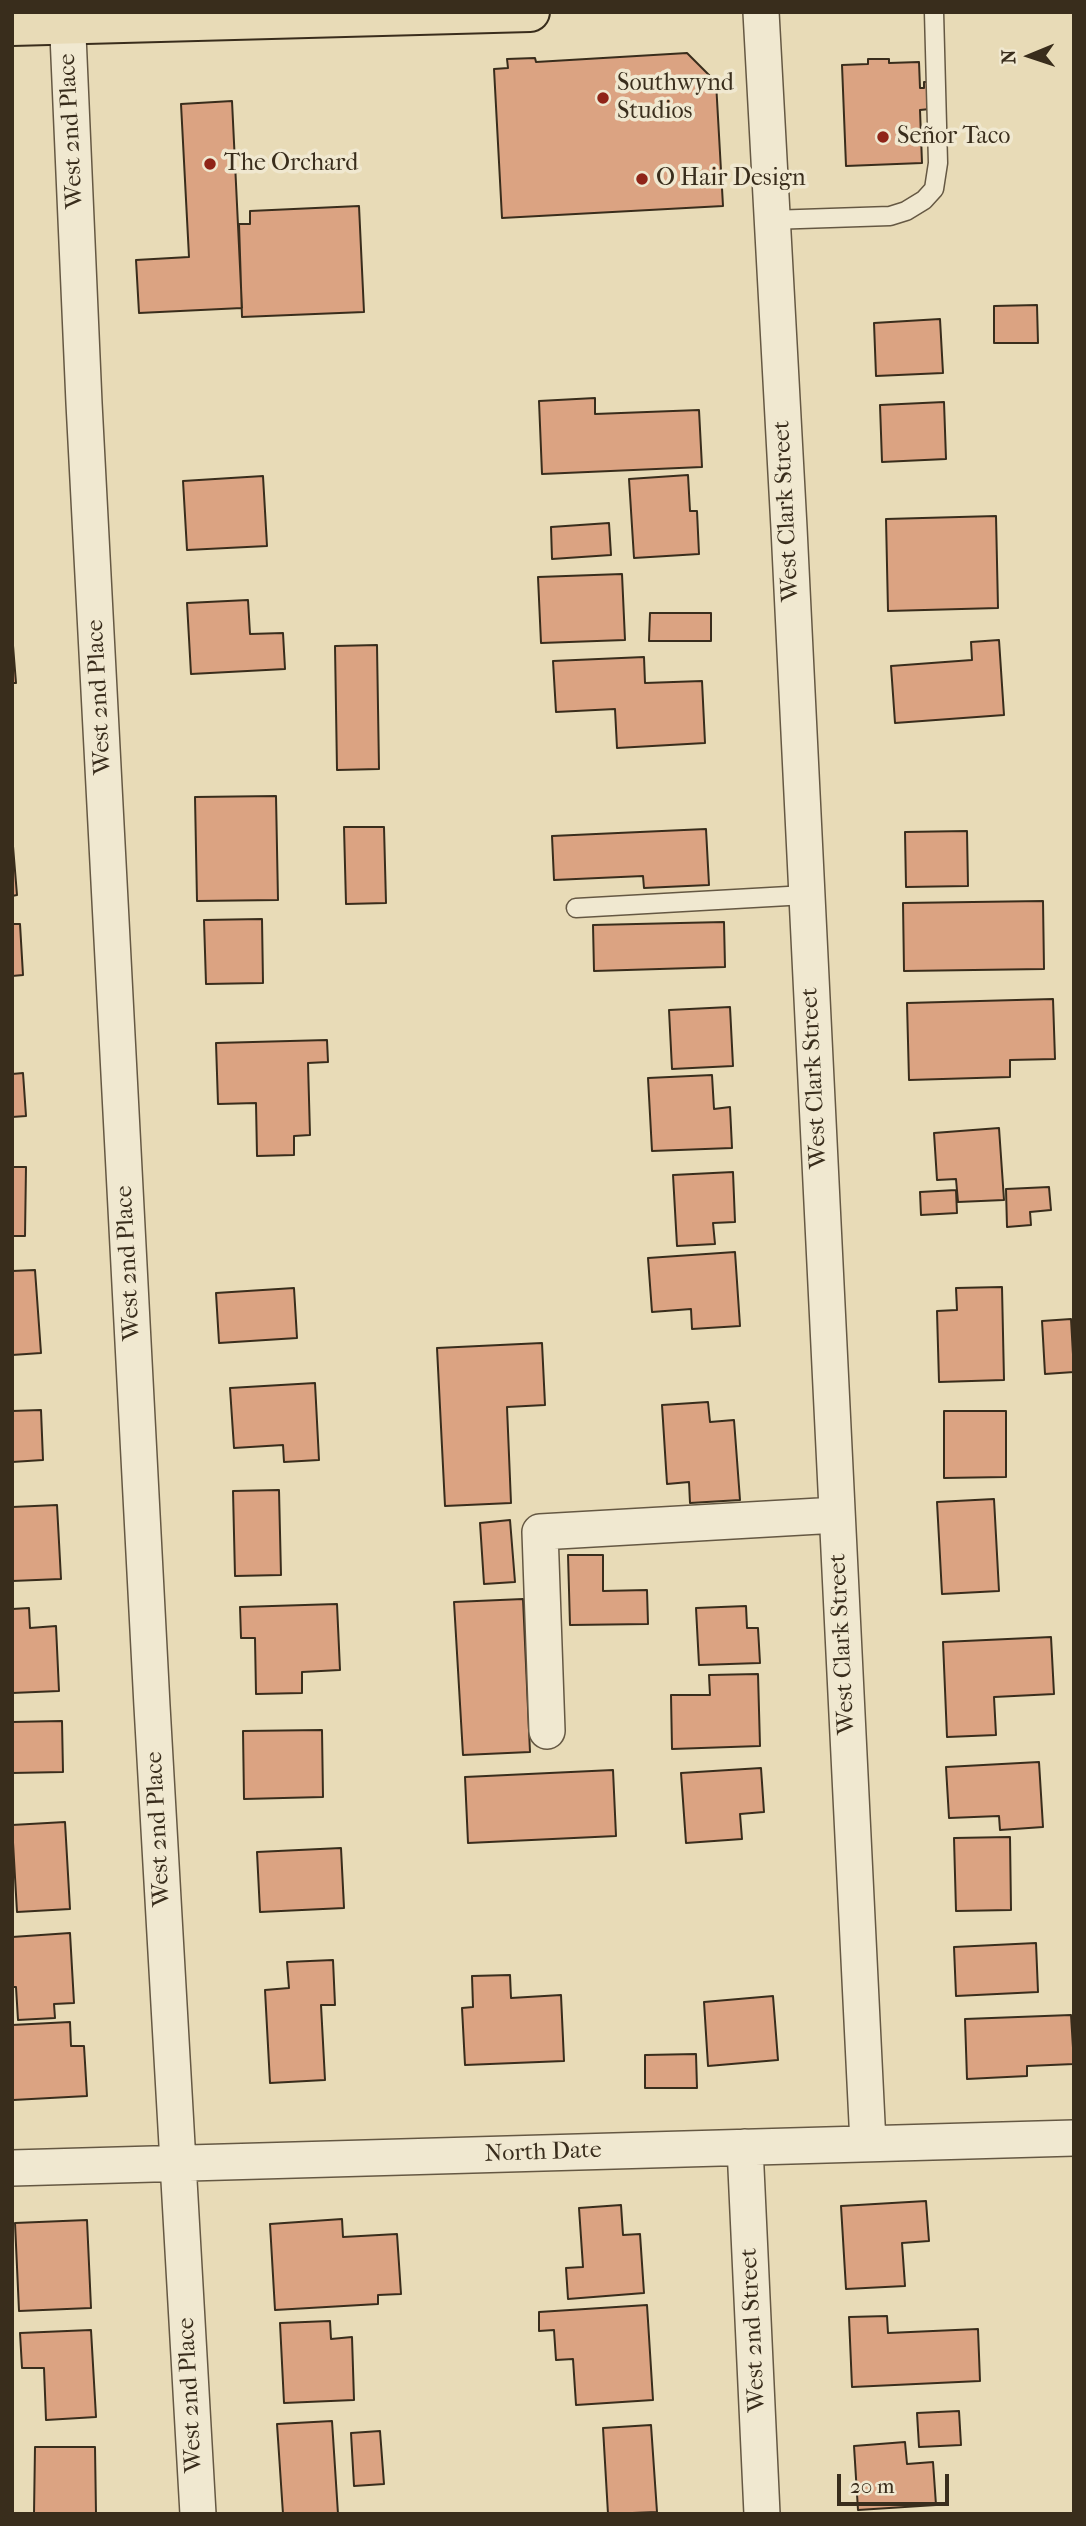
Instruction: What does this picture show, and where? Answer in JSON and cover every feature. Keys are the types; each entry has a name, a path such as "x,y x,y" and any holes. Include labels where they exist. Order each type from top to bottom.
{"main road":[{"path":"12,26 67,18 530,12"}],"street":[{"name":"West Clark Street","path":"761,12 868,2143"},
{"name":"West 2nd Place","path":"67,18 84,403 198,2514"},
{"path":"547,1731 540,1532 837,1515"},
{"name":"North Date","path":"12,2168 1074,2138"},
{"name":"West 2nd Street","path":"746,2147 762,2514"}],"lane":[{"path":"770,220 890,216 906,211 924,200 934,188 938,163 934,12"},
{"path":"576,908 806,895"}],"building":[{"path":"687,53 716,82 723,206 502,218 494,69 508,68 507,59 535,58 536,62"},
{"name":"Señor Taco","path":"868,59 889,59 889,63 919,62 920,88 924,88 924,82 929,82 930,109 920,110 922,163 846,166 842,65 868,64"},
{"name":"The Orchard","path":"232,101 242,308 139,313 136,260 189,257 181,104"},
{"path":"359,206 364,312 242,317 239,224 250,224 250,211"},
{"path":"1037,305 1038,343 994,343 994,306"},
{"path":"940,319 943,373 876,376 874,323"},
{"path":"595,398 595,414 699,410 702,467 542,474 539,401"},
{"path":"944,402 946,459 882,462 880,405"},
{"path":"688,475 690,511 697,511 699,554 634,558 629,479"},
{"path":"263,476 267,546 187,550 183,481"},
{"path":"996,516 998,608 888,611 886,519"},
{"path":"609,523 611,555 552,559 551,527"},
{"path":"622,574 625,640 541,643 538,577"},
{"path":"248,600 250,634 283,633 285,669 191,674 187,603"},
{"path":"650,613 711,613 711,641 649,641"},
{"path":"12,633 16,683 12,683"},
{"path":"999,640 1004,715 895,723 891,666 972,660 971,642"},
{"path":"377,645 379,769 337,770 335,646"},
{"path":"644,657 645,683 702,681 705,743 617,748 615,709 556,712 553,661"},
{"path":"276,796 278,900 197,901 195,797"},
{"path":"344,827 384,827 386,903 346,904"},
{"path":"706,829 709,885 644,888 643,876 554,880 552,836"},
{"path":"967,831 968,886 906,887 905,832"},
{"path":"12,834 17,895 12,896"},
{"path":"1043,901 1044,969 904,971 903,903"},
{"path":"262,919 263,983 206,984 204,920"},
{"path":"724,922 725,967 594,971 593,925"},
{"path":"12,924 20,924 23,975 12,976"},
{"path":"1053,999 1055,1059 1010,1060 1010,1077 909,1080 907,1003"},
{"path":"730,1007 733,1066 672,1069 669,1010"},
{"path":"327,1040 328,1062 308,1063 310,1135 294,1136 294,1155 257,1156 256,1103 218,1104 216,1043"},
{"path":"23,1073 26,1116 12,1117 12,1074"},
{"path":"712,1075 714,1109 730,1107 732,1148 652,1151 648,1078"},
{"path":"999,1128 1004,1200 958,1202 956,1179 937,1180 934,1133"},
{"path":"12,1167 26,1167 25,1236 12,1236"},
{"path":"733,1172 735,1222 713,1223 715,1244 677,1246 673,1175"},
{"path":"1049,1187 1051,1210 1030,1212 1031,1225 1007,1227 1006,1189"},
{"path":"956,1190 957,1213 921,1215 920,1192"},
{"path":"735,1252 740,1326 692,1329 691,1309 652,1312 648,1258"},
{"path":"35,1270 41,1353 12,1355 12,1271"},
{"path":"1002,1287 1004,1380 939,1382 937,1311 957,1310 956,1288"},
{"path":"294,1288 297,1338 219,1343 216,1293"},
{"path":"1071,1319 1074,1372 1045,1374 1042,1321"},
{"path":"542,1343 545,1405 507,1407 511,1503 445,1506 437,1348"},
{"path":"315,1383 319,1460 284,1462 283,1445 234,1448 230,1388"},
{"path":"708,1402 710,1422 734,1420 740,1500 690,1503 689,1482 667,1484 662,1405"},
{"path":"41,1410 43,1460 12,1462 12,1411"},
{"path":"944,1411 1006,1411 1006,1477 944,1478"},
{"path":"279,1490 281,1575 235,1576 233,1491"},
{"path":"994,1499 999,1591 942,1594 937,1502"},
{"path":"57,1505 61,1579 12,1581 12,1507"},
{"path":"510,1520 515,1582 484,1584 480,1523"},
{"path":"568,1555 603,1555 603,1591 647,1590 648,1624 570,1625"},
{"path":"523,1599 530,1752 463,1755 454,1602"},
{"path":"337,1604 340,1670 302,1672 302,1693 256,1694 255,1638 241,1638 240,1607"},
{"path":"746,1606 747,1628 758,1628 760,1663 699,1665 696,1608"},
{"path":"29,1608 30,1628 56,1626 59,1691 12,1693 12,1609"},
{"path":"1051,1637 1054,1694 994,1697 996,1735 947,1737 943,1642"},
{"path":"758,1674 760,1746 672,1749 671,1695 710,1695 709,1675"},
{"path":"62,1721 63,1772 12,1773 12,1722"},
{"path":"322,1730 323,1797 244,1799 243,1731"},
{"path":"1039,1762 1043,1827 1000,1830 999,1816 949,1818 946,1767"},
{"path":"761,1768 764,1812 740,1814 742,1839 686,1843 681,1773"},
{"path":"613,1770 616,1836 468,1843 465,1777"},
{"path":"65,1822 70,1909 17,1912 12,1825"},
{"path":"1010,1837 1011,1910 956,1911 954,1838"},
{"path":"341,1848 344,1908 260,1912 257,1852"},
{"path":"70,1933 74,2003 54,2004 55,2018 18,2020 16,1987 12,1987 12,1937"},
{"path":"1036,1943 1038,1992 956,1996 954,1947"},
{"path":"333,1960 335,2005 321,2005 325,2080 270,2083 265,1990 289,1988 287,1962"},
{"path":"510,1975 511,1998 561,1995 564,2061 465,2065 462,2008 473,2007 472,1976"},
{"path":"773,1996 778,2060 708,2066 704,2002"},
{"path":"1071,2015 1074,2064 1027,2066 1027,2076 967,2079 965,2019"},
{"path":"70,2022 71,2046 84,2046 87,2096 13,2100 12,2025"},
{"path":"696,2054 697,2088 645,2088 645,2055"},
{"path":"926,2201 929,2241 902,2243 905,2286 846,2289 841,2206"},
{"path":"621,2205 623,2235 640,2234 644,2293 568,2299 566,2268 583,2267 579,2208"},
{"path":"342,2219 343,2237 397,2234 401,2294 378,2295 378,2304 275,2310 270,2224"},
{"path":"87,2220 91,2308 19,2311 15,2223"},
{"path":"647,2305 653,2400 576,2405 573,2359 556,2360 554,2330 539,2331 539,2312"},
{"path":"887,2316 888,2333 978,2329 980,2381 852,2387 849,2317"},
{"path":"330,2321 331,2339 352,2337 354,2400 284,2403 280,2323"},
{"path":"91,2330 96,2417 46,2420 44,2368 22,2368 20,2333"},
{"path":"959,2411 961,2445 919,2447 917,2413"},
{"path":"332,2421 338,2514 283,2514 277,2424"},
{"path":"651,2425 657,2512 608,2514 603,2428"},
{"path":"380,2431 384,2484 354,2486 351,2433"},
{"path":"905,2442 907,2464 933,2462 936,2505 858,2510 854,2446"},
{"path":"35,2447 95,2447 96,2514 34,2514"}],"place":[{"name":"Southwynd Studios","path":"603,98"},
{"name":"Señor Taco","path":"883,137"},
{"name":"The Orchard","path":"210,164"},
{"name":"O Hair Design","path":"642,179"}]}
